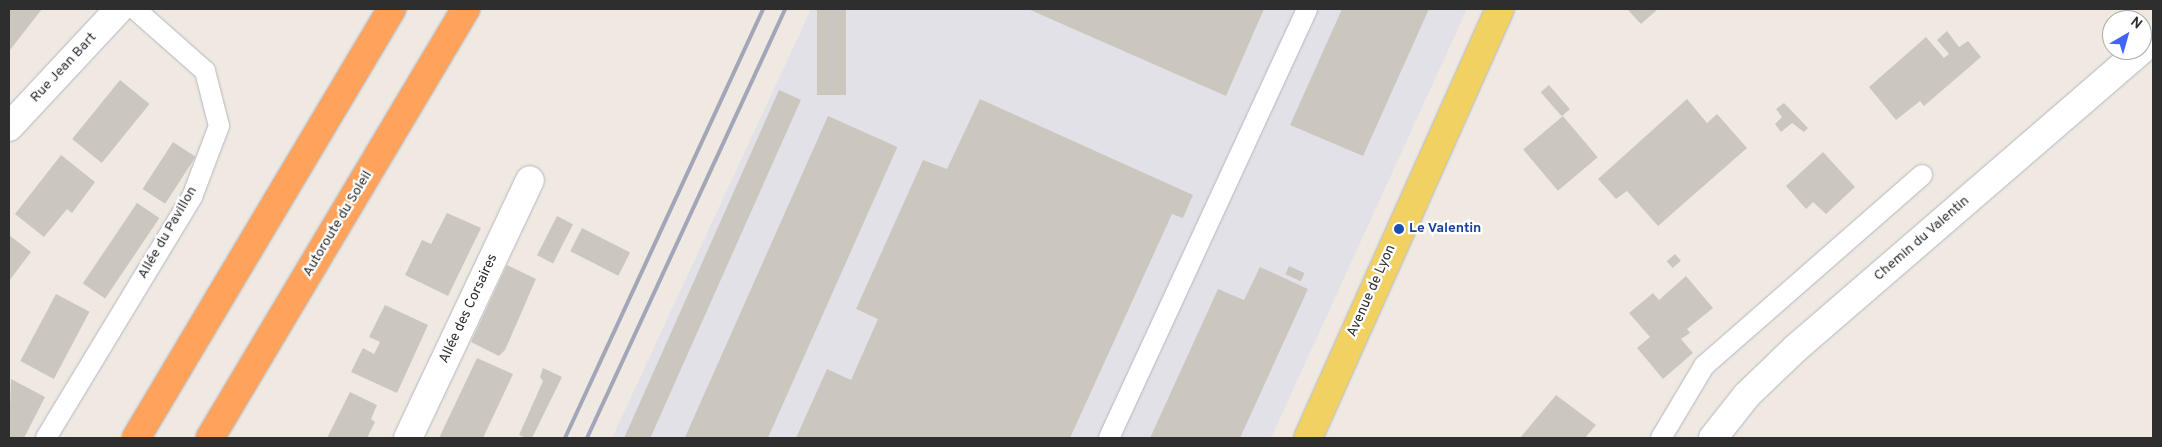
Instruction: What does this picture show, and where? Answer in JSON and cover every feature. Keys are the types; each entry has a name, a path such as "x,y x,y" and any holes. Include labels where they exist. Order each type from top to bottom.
{"highway":[{"path":"136,438 392,9"},
{"name":"Autoroute du Soleil","path":"210,438 466,9"}],"main road":[{"name":"Avenue de Lyon","path":"1308,438 1500,9"}],"street":[{"name":"Rue Jean Bart","path":"9,127 119,9"},
{"name":"Chemin du Valentin","path":"1713,438 1747,395 1796,348 2128,60"},
{"name":"Allée des Corsaires","path":"408,438 530,180"}],"lane":[{"name":"Allée du Pavillon","path":"46,438 192,197 219,126 206,71 135,9"},
{"path":"1109,438 1307,9"},
{"path":"1660,438 1704,366 1922,175"}],"shaded area":[{"path":"811,9 1467,9 1271,438 612,438"}],"building":[{"path":"9,9 42,9 10,50 9,49"},
{"path":"817,9 846,9 846,95 817,95"},
{"path":"1028,9 1264,9 1226,96"},
{"path":"1342,9 1429,9 1363,156 1290,125"},
{"path":"1627,9 1658,9 1641,24"},
{"path":"1947,31 1959,47 1968,41 1981,57 1924,106 1920,101 1896,120 1869,87 1926,37 1944,58 1949,54 1937,40"},
{"path":"120,80 150,104 102,163 72,139"},
{"path":"1549,85 1570,109 1562,116 1541,92"},
{"path":"779,90 801,100 650,438 624,438"},
{"path":"980,99 1193,195 1183,218 1172,214 1070,438 796,438 827,369 851,380 878,319 856,309 923,160 947,169"},
{"path":"1687,99 1707,123 1717,114 1747,148 1658,226 1627,191 1616,199 1598,179"},
{"path":"1784,103 1808,128 1804,132 1792,123 1781,132 1775,124 1782,117 1776,109"},
{"path":"828,116 897,147 768,438 685,438"},
{"path":"1563,116 1598,157 1558,191 1523,149"},
{"path":"173,142 196,157 165,204 143,189"},
{"path":"1823,152 1855,187 1826,214 1813,202 1806,209 1786,186"},
{"path":"61,155 95,182 72,213 67,209 44,237 15,214"},
{"path":"137,203 159,218 105,299 83,283"},
{"path":"447,213 481,228 448,296 405,275 422,240 431,244"},
{"path":"557,216 573,224 553,263 537,255"},
{"path":"582,228 630,253 618,276 570,251"},
{"path":"9,235 31,252 9,281"},
{"path":"1675,254 1681,261 1673,268 1667,261"},
{"path":"507,265 536,279 505,350 499,356 471,342"},
{"path":"1289,266 1305,273 1301,281 1285,274"},
{"path":"1260,267 1308,289 1240,438 1150,438 1218,289 1244,300"},
{"path":"1686,276 1713,308 1687,329 1690,333 1681,339 1693,353 1663,379 1637,348 1650,337 1629,313 1653,293 1659,300"},
{"path":"56,294 90,312 54,379 20,361"},
{"path":"385,305 428,325 397,393 351,372 363,348 374,354 380,342 369,337"},
{"path":"477,358 513,374 483,438 439,438"},
{"path":"543,368 562,377 532,438 526,438 519,435 543,381 540,377"},
{"path":"11,379 45,397 24,438 9,438"},
{"path":"350,392 377,405 371,419 375,422 367,438 327,438"},
{"path":"1556,395 1596,425 1585,438 1520,438"}],"railway":[{"path":"565,438 763,9"},
{"path":"587,438 785,9"}],"place":[{"name":"Le Valentin","path":"1399,229"}]}
